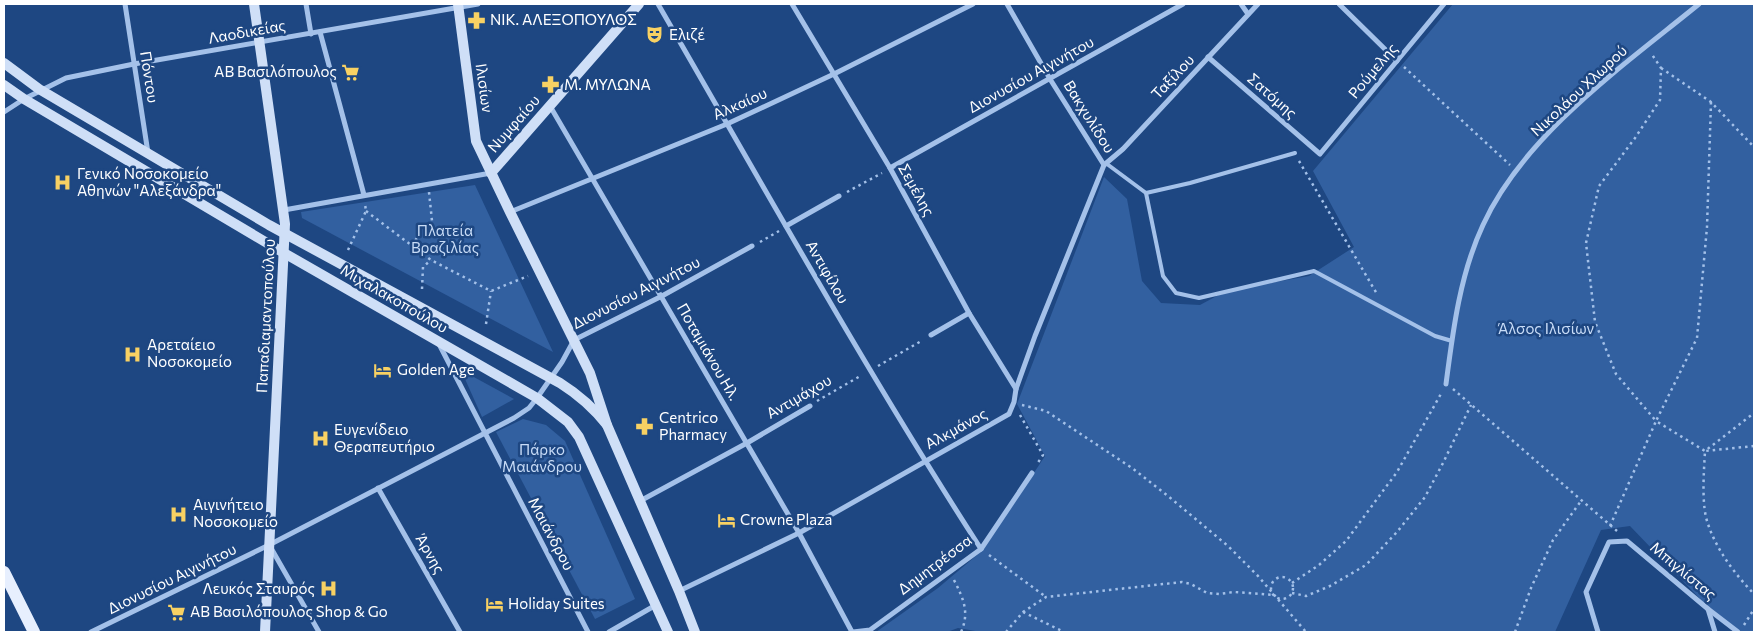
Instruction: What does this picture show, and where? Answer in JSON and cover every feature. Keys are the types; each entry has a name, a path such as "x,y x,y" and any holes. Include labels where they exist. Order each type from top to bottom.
{"main road":[{"name":"Παπαδιαμαντοπούλου","path":"254,4 284,213 285,234 265,632"},
{"name":"Νυμφαίου","path":"491,173 639,4"},
{"name":"Ιλισίων","path":"458,5 476,141 491,173"},
{"name":"Μιχαλακοπούλου","path":"4,63 41,90 269,225 581,396 607,425"},
{"name":"Μιχαλακοπούλου","path":"4,85 24,99 284,253 537,398 557,413 575,429 668,632"},
{"name":"Μιχαλακοπούλου","path":"491,173 590,373 607,425 695,632"},
{"path":"269,225 284,213"},
{"path":"4,572 34,632"}],"street":[{"name":"Πόντου","path":"124,4 148,153"},
{"path":"306,4 312,34"},
{"name":"Λαοδικείας","path":"4,112 24,99 66,78 134,64 312,34 458,5 478,4"},
{"name":"Αντιφίλου","path":"658,4 869,371 981,549"},
{"name":"Σεμέλης","path":"792,4 890,168 969,313 1016,389"},
{"name":"Αλκαίου","path":"510,212 727,124 834,74 973,4"},
{"name":"Βακχυλίδου","path":"1007,4 1050,79 1106,164"},
{"name":"Διονυσίου Αιγινήτου","path":"890,168 1183,4"},
{"path":"1241,4 1248,14"},
{"name":"Ταξίλου","path":"1106,164 1123,149 1258,4"},
{"path":"1339,4 1397,61"},
{"name":"Ρούμελης","path":"1320,154 1444,4"},
{"name":"Νικολάου Χλωρού","path":"1446,384 1465,274 1482,225 1496,200 1516,170 1580,102 1699,4"},
{"path":"320,32 364,195"},
{"name":"Σατόμης","path":"1208,57 1320,154"},
{"name":"Ποταμιάνου Ηλ.","path":"550,106 747,442 852,632"},
{"path":"1014,402 1016,389 1106,164"},
{"name":"Νυμφαίου","path":"284,213 364,195 491,173"},
{"path":"786,226 839,196"},
{"name":"Διονυσίου Αιγινήτου","path":"91,632 270,545 485,434 529,408 562,362 574,340 662,296 752,246"},
{"path":"932,335 969,313"},
{"name":"Μαιάνδρου","path":"437,341 588,632"},
{"name":"Αλκμάνος","path":"679,591 799,533 1009,414 1014,402"},
{"name":"Αντιμάχου","path":"640,501 810,406"},
{"name":"Δημητρέσσα","path":"852,632 870,630 981,549 1032,473"},
{"name":"Άρνης","path":"378,488 460,632"},
{"name":"Μπιγλίστας","path":"1598,632 1586,592 1609,542 1627,541 1708,609 1739,632"},
{"path":"270,545 320,632"},
{"path":"609,632 656,605"},
{"path":"1708,609 1715,632"}],"lane":[{"path":"1146,193 1190,183 1294,153"},
{"path":"1106,164 1146,193 1163,276 1176,293 1199,298 1314,271 1435,336 1452,341"}],"path":[{"path":"1646,46 1661,68 1711,102 1754,147"},
{"path":"1397,61 1516,170"},
{"path":"1661,68 1660,100 1635,138 1599,186 1586,243 1595,322 1616,374 1656,421 1705,451 1754,446"},
{"path":"1610,526 1656,421 1697,338 1707,227 1711,102"},
{"path":"1294,153 1386,309"},
{"path":"839,196 871,179"},
{"path":"411,245 432,221 428,183"},
{"path":"348,250 366,211 364,195"},
{"path":"366,211 431,260 491,291 539,271"},
{"path":"752,246 786,226"},
{"path":"422,289 423,267 431,260"},
{"path":"486,324 491,291"},
{"name":"Αντιμάχου","path":"810,406 932,335"},
{"path":"1292,583 1319,565 1346,541 1397,472 1446,384 1627,541"},
{"path":"1014,402 1042,455"},
{"path":"1014,402 1046,411 1132,468 1221,540 1258,576 1306,632"},
{"path":"1006,632 1023,612 1046,597 1182,582 1191,584 1207,593 1234,592 1274,595 1283,599 1292,594 1306,596 1330,586 1366,565 1397,532 1424,497 1471,405"},
{"path":"1705,451 1754,413"},
{"path":"1705,451 1704,492 1707,523 1724,558 1754,594"},
{"path":"1515,632 1531,588 1553,540 1581,501"},
{"path":"981,549 1046,597"},
{"path":"950,571 965,602 965,624 961,632"},
{"path":"1274,595 1271,588 1277,578 1287,578 1292,583 1292,594"},
{"path":"1739,632 1754,609"},
{"path":"1023,612 1064,632"}],"green space":[{"name":"Άλσος Ιλισίων","path":"1453,4 1754,4 1754,632 1741,632 1704,603 1630,526 1601,530 1555,632 981,632 958,628 947,632 876,632 938,588 983,550 1045,456 1017,404 1104,177 1127,199 1142,281 1161,303 1200,305 1226,291 1309,276 1354,247 1313,171"},
{"name":"Πλατεία Βραζιλίας","path":"475,185 553,352 302,218 301,212"},
{"path":"461,370 514,399 482,417"},
{"name":"Πάρκο Μαιάνδρου","path":"523,419 546,425 565,441 635,599 595,619 496,432"}],"place":[{"name":"ΝΙΚ. ΑΛΕΞΟΠΟΥΛΟΣ","path":"476,20"},
{"name":"Ελιζέ","path":"655,35"},
{"name":"ΑΒ Βασιλόπουλος","path":"351,72"},
{"name":"Μ. ΜΥΛΩΝΑ","path":"550,85"},
{"name":"Γενικό Νοσοκομείο Αθηνών \"Αλεξάνδρα\"","path":"63,183"},
{"name":"Αρεταίειο Νοσοκομείο","path":"133,354"},
{"name":"Golden Age","path":"383,370"},
{"name":"Centrico Pharmacy","path":"645,427"},
{"name":"Ευγενίδειο Θεραπευτήριο","path":"320,439"},
{"name":"Αιγινήτειο Νοσοκομείο","path":"179,514"},
{"name":"Crowne Plaza","path":"726,520"},
{"name":"Λευκός Σταυρός","path":"329,589"},
{"name":"Holiday Suites","path":"494,604"},
{"name":"ΑΒ Βασιλόπουλος Shop & Go","path":"176,612"}]}
